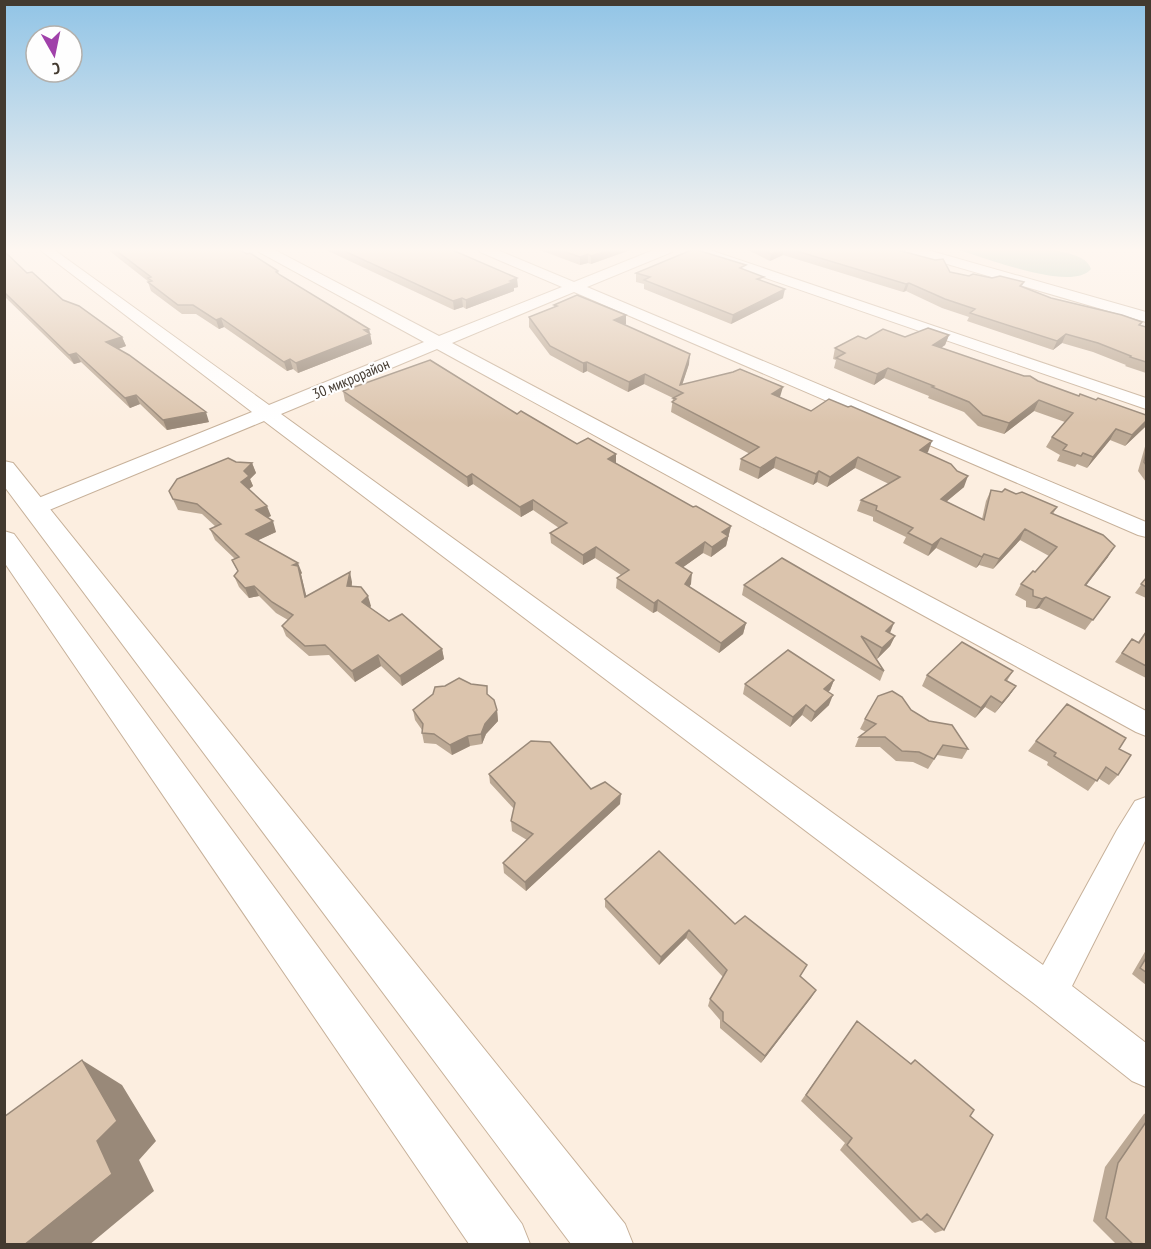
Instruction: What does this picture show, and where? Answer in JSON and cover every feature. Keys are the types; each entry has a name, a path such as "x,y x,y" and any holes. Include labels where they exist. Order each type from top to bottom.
{"main road":[{"path":"4,468 605,1245"},
{"path":"4,540 502,1245"}],"street":[{"path":"124,307 1049,992 1146,1067"},
{"path":"371,307 1146,724"},
{"name":"30 микрорайон","path":"34,508 268,414 523,307"},
{"path":"621,307 1146,530"},
{"path":"865,307 1146,404"},
{"path":"1112,307 1146,317"},
{"path":"1049,992 1128,840 1146,811"}],"building":[{"path":"20,307 81,307 122,337 106,342 129,355 206,412 163,420 136,395 125,398 76,353 69,355"},
{"path":"197,307 333,307 369,329 364,330 370,334 296,363 290,359 284,362 221,318 216,320"},
{"path":"554,307 607,307 626,315 614,320 690,354 680,385 740,369 783,387 772,394 811,411 829,399 848,407 851,406 932,441 920,450 951,464 957,471 968,476 941,499 984,520 991,490 1002,492 1005,489 1016,494 1022,492 1057,507 1051,513 1103,535 1115,546 1085,585 1110,597 1093,620 1046,597 1042,599 1033,596 1033,590 1021,584 1057,547 1025,529 999,559 984,554 982,557 941,538 932,545 908,533 913,528 876,510 877,506 861,500 900,477 858,457 830,477 819,471 816,474 776,457 760,468 741,459 759,447 672,402 676,399 673,398 683,393 645,374 629,382 587,362 583,363 550,346 529,317"},
{"path":"713,307 748,307 733,315"},
{"path":"970,307 1090,307 1122,315 1142,322 1139,325 1146,327 1146,362 1098,343 1066,334 1057,341 970,313 975,309"},
{"path":"928,328 949,335 933,345 1024,376 1030,376 1079,396 1080,394 1096,400 1098,398 1146,415 1146,421 1132,435 1116,429 1093,457 1083,453 1081,456 1063,450 1067,445 1052,437 1073,413 1039,400 1009,423 983,415 969,402 888,368 877,374 836,358 845,353 835,348 858,336 866,339 883,329 905,337"},
{"path":"430,360 517,414 521,411 577,444 588,438 616,454 608,459 731,526 722,532 728,536 712,547 705,542 676,563 692,573 685,584 746,623 721,643 658,600 654,603 617,578 629,570 596,547 583,555 550,533 567,523 533,500 520,507 472,474 467,477 343,391"},
{"path":"228,458 236,462 252,463 244,471 249,476 241,482 267,506 256,510 273,521 246,534 298,563 293,565 298,566 305,597 350,572 347,586 361,587 368,596 362,602 389,621 402,614 442,649 400,676 378,655 352,671 325,645 305,646 282,626 293,615 272,602 254,586 245,588 234,576 238,571 232,560 239,557 210,529 221,524 197,504 173,499 169,491 177,479"},
{"path":"782,558 894,623 886,631 895,636 882,648 861,636 884,671 744,585"},
{"path":"1146,632 1146,666 1122,653 1132,639 1139,643"},
{"path":"962,642 1013,671 1005,680 1016,686 1002,703 991,696 981,708 927,675"},
{"path":"788,650 834,680 824,689 833,695 815,712 806,705 793,717 745,684"},
{"path":"459,678 471,684 487,686 487,694 494,700 497,710 485,724 481,734 468,736 450,745 434,734 422,733 423,724 413,710 433,694 435,687 445,686"},
{"path":"892,691 902,697 911,710 929,721 952,725 968,749 943,745 934,759 919,752 902,751 885,737 859,737 876,724 865,719 878,696"},
{"path":"1067,704 1126,738 1119,749 1131,755 1118,775 1106,767 1097,781 1054,756 1056,753 1036,741"},
{"path":"531,741 550,742 591,789 605,782 621,794 525,882 503,863 533,834 511,821 515,803 489,774"},
{"path":"659,851 735,924 745,916 807,965 800,976 816,990 765,1056 723,1021 723,1012 710,999 727,970 689,930 661,957 605,899"},
{"path":"1146,958 1146,972 1140,968"},
{"path":"857,1021 911,1064 915,1060 974,1110 970,1116 993,1135 944,1230 927,1214 921,1220 847,1145 852,1138 806,1095"},
{"path":"82,1060 117,1121 97,1141 112,1174 24,1245 4,1245 4,1117"},
{"path":"1146,1122 1146,1245 1134,1245 1106,1218 1118,1163"}]}
